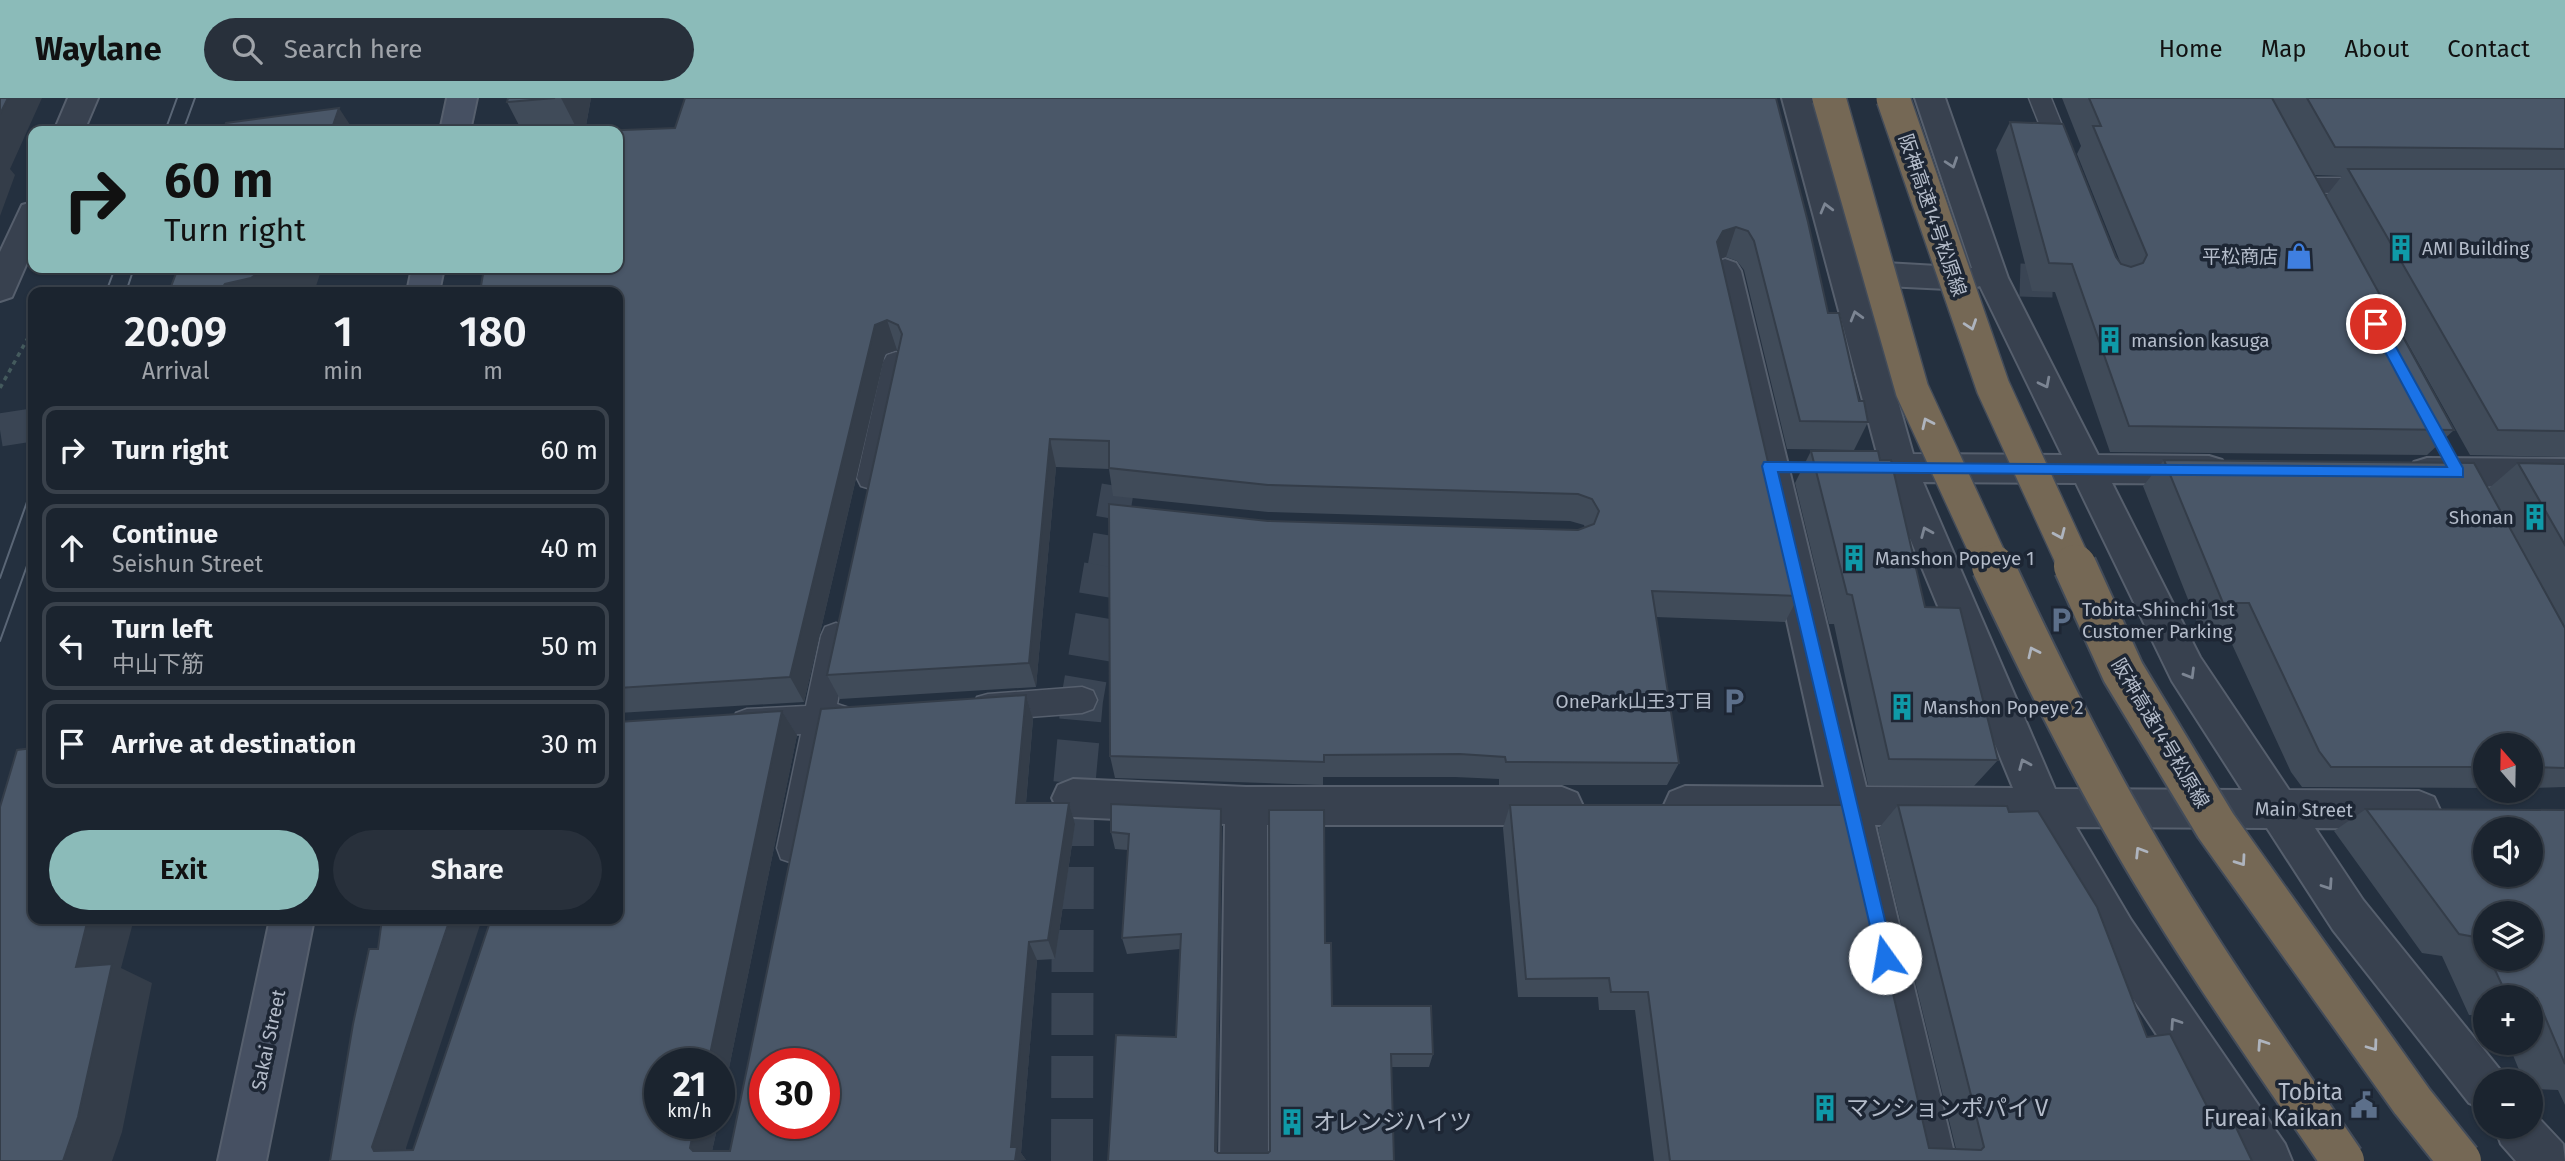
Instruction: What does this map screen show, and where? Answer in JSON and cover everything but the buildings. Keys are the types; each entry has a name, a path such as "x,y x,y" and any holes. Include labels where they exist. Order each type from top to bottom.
{"highway":[{"path":"1829,98 1912,390 2048,683 2131,836 2213,970 2343,1161"},
{"name":"阪神高速14号松原線","path":"1893,98 1993,387 2123,673 2216,826 2412,1101 2460,1161"}],"street":[{"path":"71,126 83,98"},
{"path":"456,126 462,98"},
{"path":"1797,98 1880,467 2043,810 2116,935 2268,1161"},
{"path":"1930,98 1992,278 2186,669 2348,915 2473,1072"},
{"path":"2284,153 2321,222"},
{"path":"0,289 28,225"},
{"path":"1726,271 1932,1161"},
{"path":"1868,274 1968,278"},
{"path":"2439,438 2476,507"},
{"path":"1769,466 1809,466"},
{"path":"1880,467 2239,471"},
{"path":"2389,472 2565,473"},
{"path":"1073,798 1246,806 1603,806"},
{"path":"1244,1161 1246,806"},
{"name":"Main Street","path":"1644,806 2456,810"},
{"name":"Sakai Street","path":"243,1161 291,924"},
{"path":"2528,1139 2546,1161"}],"lane":[{"path":"2040,98 2074,184"},
{"path":"2302,186 2399,186"},
{"path":"864,508 896,362"},
{"path":"786,880 841,614"},
{"path":"957,709 1082,700"},
{"path":"724,724 874,716"}],"path":[{"path":"0,388 28,338"}],"tunnel":[{"path":"2020,280 2080,282"},
{"path":"0,430 28,426"},
{"path":"1104,568 1125,446"},
{"path":"1072,1161 1073,798 1082,700 1105,566"}],"tram line":[{"path":"167,126 177,98"},
{"path":"185,126 195,98"},
{"path":"108,287 113,273"},
{"path":"128,287 132,273"},
{"path":"0,578 28,499"},
{"path":"0,641 28,563"}],"place":[{"name":"AMI Building","path":"2401,248"},
{"name":"平松商店","path":"2299,256"},
{"name":"mansion kasuga","path":"2110,340"},
{"name":"Shonan","path":"2535,517"},
{"name":"Manshon Popeye 1","path":"1854,558"},
{"name":"Tobita-Shinchi 1st Customer Parking","path":"2061,620"},
{"name":"OnePark山王3丁目","path":"1734,701"},
{"name":"Manshon Popeye 2","path":"1902,707"},
{"name":"Tobita Fureai Kaikan","path":"2364,1105"},
{"name":"マンションポパイⅤ","path":"1825,1108"},
{"name":"オレンジハイツ","path":"1292,1122"}],"route":[{"path":"1885,958 1769,466 2457,472 2376,324"}]}
